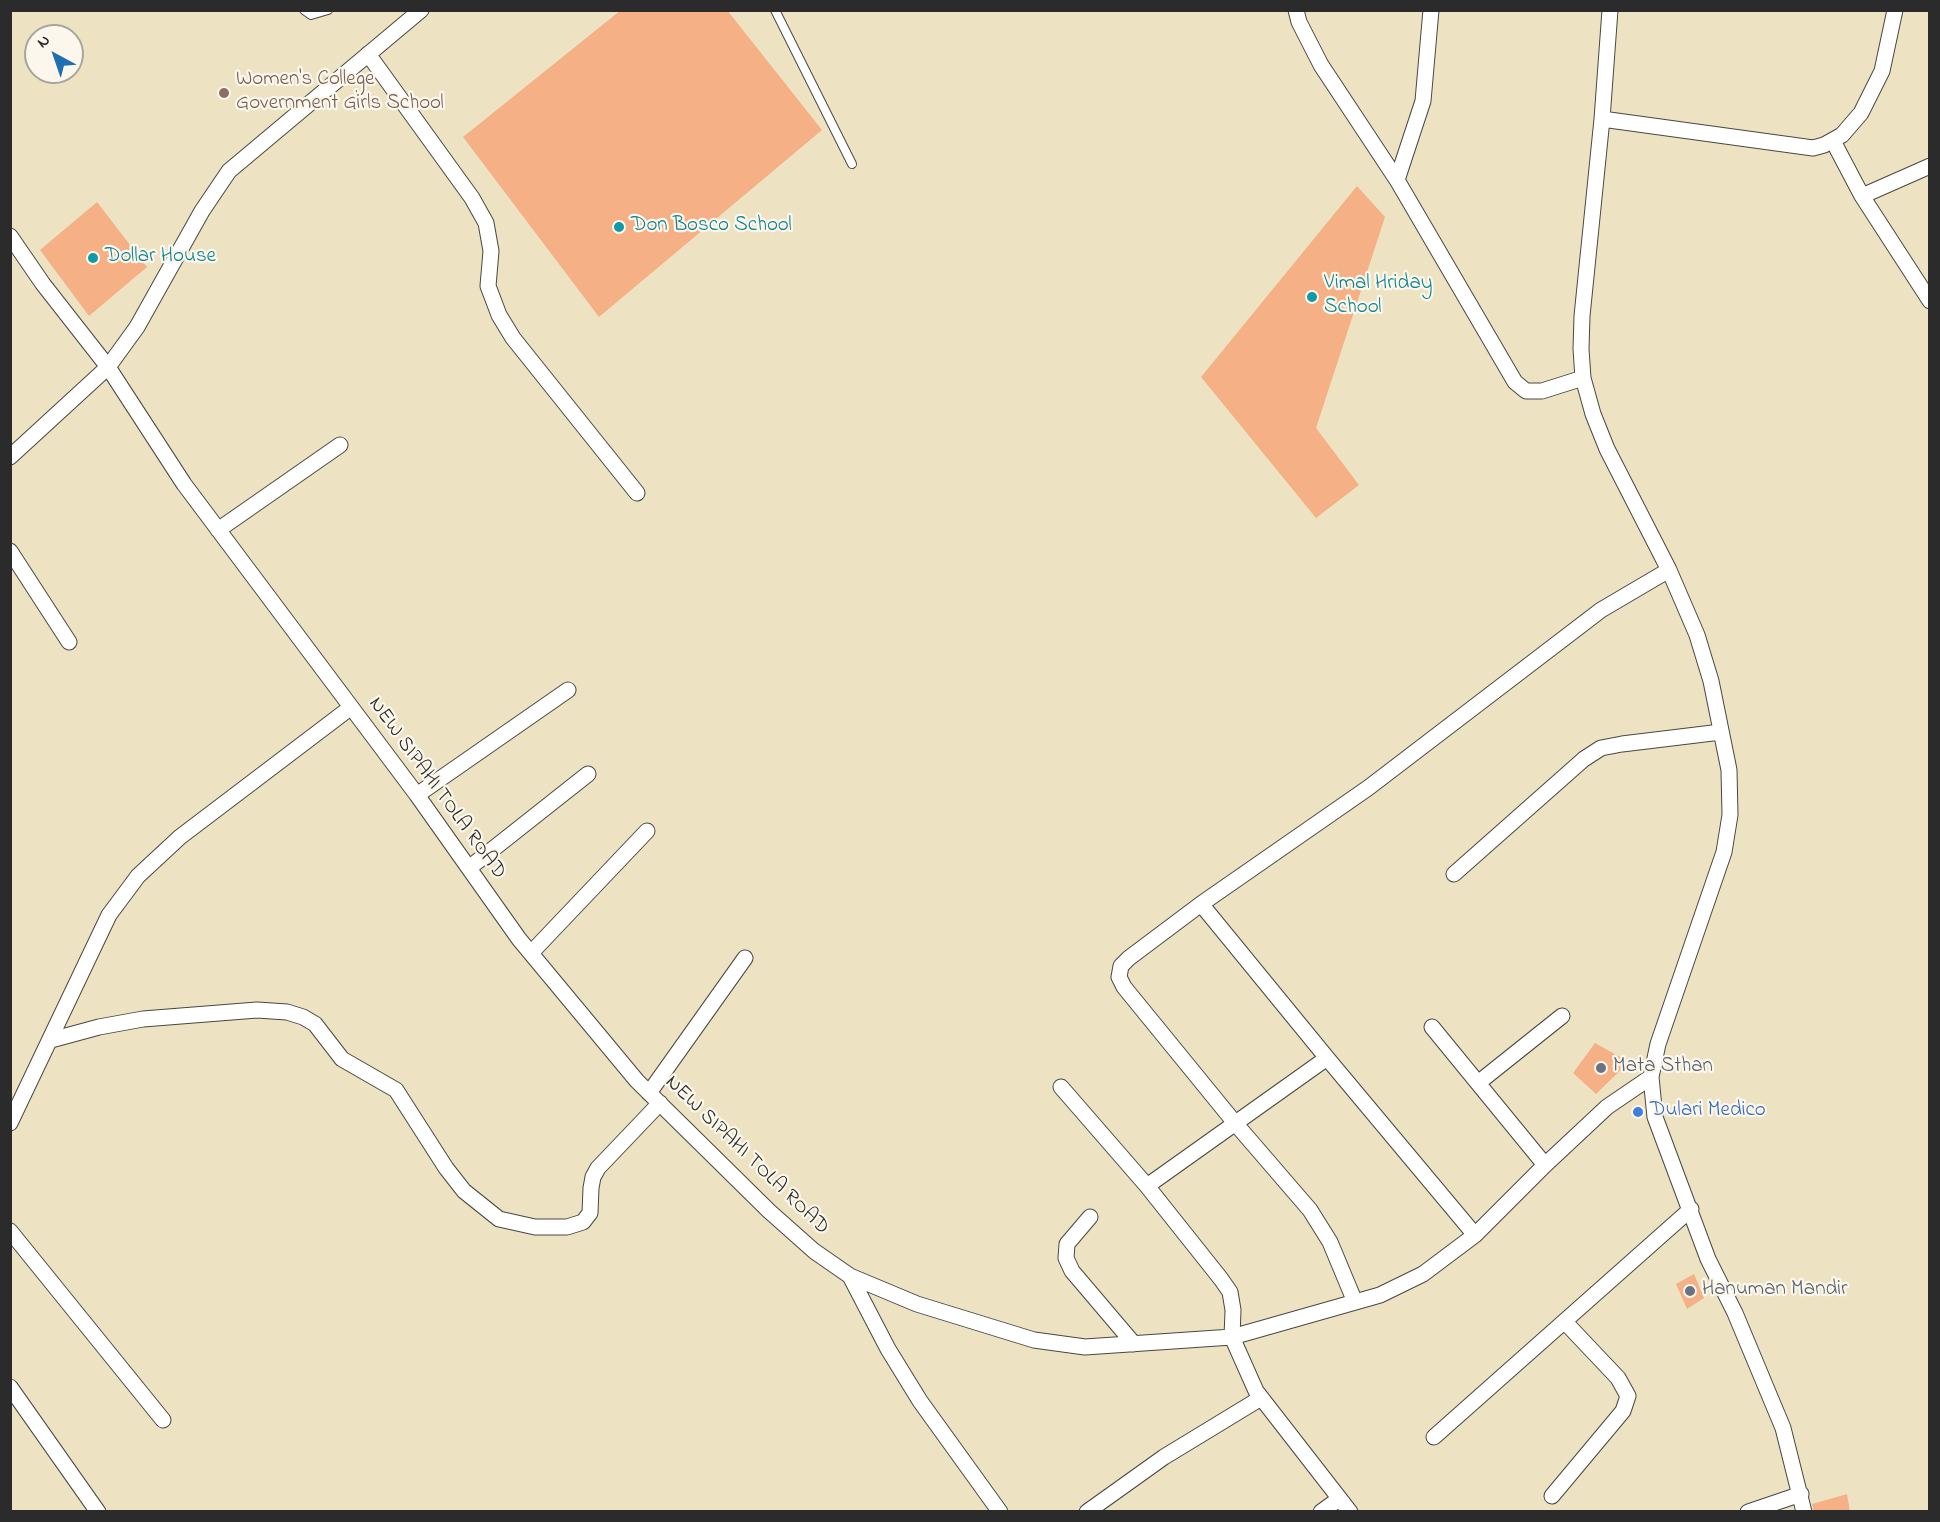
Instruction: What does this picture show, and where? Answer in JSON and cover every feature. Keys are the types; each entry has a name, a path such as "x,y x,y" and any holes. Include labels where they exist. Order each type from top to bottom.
{"street":[{"path":"10,457 108,367 137,327 228,171 421,10"},
{"path":"1296,10 1299,22 1321,65 1397,180 1515,382 1526,392 1542,391 1583,378"},
{"path":"1397,180 1423,101 1431,10"},
{"path":"1610,10 1602,119 1582,316 1583,378 1593,414 1607,449 1669,570 1697,634 1711,681 1729,770 1730,815 1724,852 1658,1044 1651,1077 1655,1117 1667,1155 1708,1259 1735,1313 1783,1428 1804,1512"},
{"path":"1602,119 1813,148 1833,141 1842,135 1861,113 1873,92 1882,70 1895,10"},
{"path":"368,54 472,198 486,223 491,251 489,286 499,315 513,338 637,494"},
{"path":"1833,141 1862,196 1929,301"},
{"path":"1862,196 1929,166"},
{"name":"NEW SIPAHI TOLA ROAD","path":"10,236 43,284 108,367 184,484 417,795 531,952 637,1081 769,1211 814,1251 850,1276 916,1304 1034,1340 1085,1347 1232,1338 1380,1295 1423,1275 1475,1235 1607,1107 1651,1077"},
{"path":"218,530 340,445"},
{"path":"10,551 69,642"},
{"path":"1356,1302 1330,1242 1310,1210 1235,1123 1124,987 1119,977 1121,966 1201,904 1368,788 1600,610 1669,570"},
{"path":"417,795 568,690"},
{"path":"10,1123 109,915 138,876 180,837 350,708"},
{"path":"1454,874 1584,759 1601,748 1721,732"},
{"path":"469,868 588,774"},
{"path":"531,952 647,831"},
{"path":"1201,904 1475,1235"},
{"path":"51,1040 99,1027 165,1017 257,1010 286,1012 303,1017 315,1024 342,1059 396,1090 446,1168 464,1191 499,1219 535,1227 567,1227 583,1222 590,1213 591,1188 598,1168 655,1098 746,958"},
{"path":"1478,1083 1562,1016"},
{"path":"1432,1027 1545,1165"},
{"path":"1147,1186 1327,1058"},
{"path":"1060,1087 1147,1186 1230,1292 1233,1310 1232,1338 1256,1391 1350,1512"},
{"path":"1434,1437 1690,1209"},
{"path":"1090,1217 1067,1244 1066,1258 1072,1272 1134,1344"},
{"path":"10,1231 163,1420"},
{"path":"850,1276 888,1349 920,1401 1000,1512"},
{"path":"1552,1496 1623,1411 1628,1396 1618,1378 1565,1322"},
{"path":"10,1387 98,1512"},
{"path":"1087,1512 1164,1457 1262,1398"},
{"path":"1748,1512 1801,1494"},
{"path":"1321,1512 1339,1499"}],"lane":[{"path":"304,10 311,15 328,10"},
{"path":"775,10 852,164"}],"building":[{"name":"Don Bosco School","path":"621,10 727,10 822,130 599,317 463,137"},
{"name":"Vimal Hriday School","path":"1357,186 1385,217 1316,428 1359,485 1316,518 1201,377"},
{"name":"Dollar House","path":"97,202 147,267 89,316 40,250"},
{"name":"Mata Sthan","path":"1595,1043 1629,1062 1596,1094 1573,1073"},
{"name":"Hanuman Mandir","path":"1694,1274 1704,1298 1687,1309 1676,1284"},
{"path":"1847,1494 1850,1512 1814,1512 1812,1504"}],"place":[{"name":"Women's College Government Girls School","path":"224,93"},
{"name":"Don Bosco School","path":"619,227"},
{"name":"Dollar House","path":"93,258"},
{"name":"Vimal Hriday School","path":"1312,297"},
{"name":"Mata Sthan","path":"1601,1068"},
{"name":"Dulari Medico","path":"1638,1112"},
{"name":"Hanuman Mandir","path":"1690,1291"}]}
